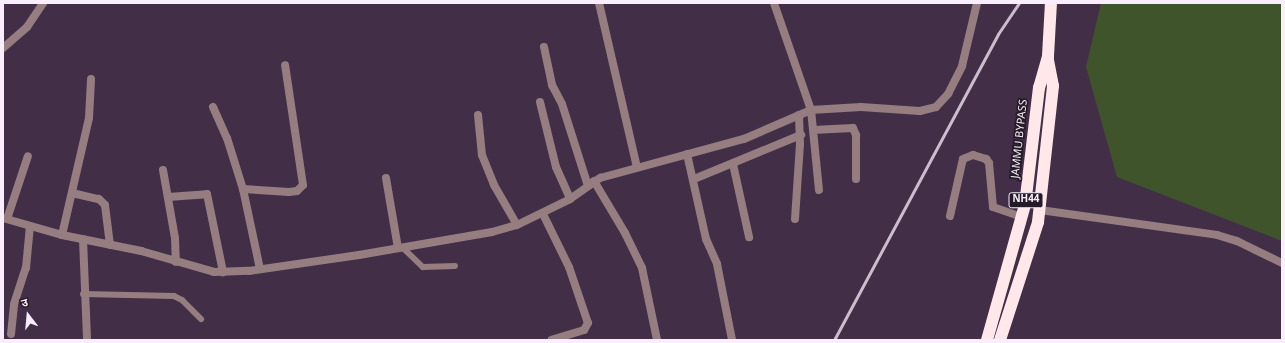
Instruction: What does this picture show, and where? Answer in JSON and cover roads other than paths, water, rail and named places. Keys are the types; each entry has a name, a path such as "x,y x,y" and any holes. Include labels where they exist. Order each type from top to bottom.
{"highway":[{"name":"JAMMU BYPASS","path":"987,340 1022,218 1039,88 1048,56 1051,3"},
{"name":"JAMMU BYPASS","path":"1000,340 1034,237 1040,210 1053,86 1048,56"}],"street":[{"path":"3,48 26,27 43,3"},
{"path":"599,3 637,167"},
{"path":"774,3 812,121 819,190"},
{"path":"812,121 861,107 920,111 936,107 948,94 962,66 977,3"},
{"path":"544,47 552,85 562,104 593,184 625,234 642,268 657,340"},
{"path":"243,189 290,192 297,191 303,185 285,65"},
{"path":"62,235 89,118 91,78"},
{"path":"540,102 556,167 570,199"},
{"path":"213,107 227,138 243,189 260,269"},
{"path":"478,116 482,155 494,185 517,225"},
{"path":"795,219 801,134 799,118"},
{"path":"28,156 5,219 62,235 110,245 214,272 260,269 400,248 517,225 545,217 593,184 637,167 744,139 799,118 853,128 856,135 856,179"},
{"path":"693,176 733,164 801,134"},
{"path":"687,154 706,239 717,264 732,340"},
{"path":"950,216 963,159 971,155 986,159 990,163 993,207 1022,218"},
{"path":"733,164 749,238"},
{"path":"163,170 175,238 176,262"},
{"path":"386,178 400,248"},
{"path":"72,193 99,199 105,204 110,245"},
{"path":"168,197 207,194 223,272"},
{"path":"1040,210 1217,235 1237,241 1282,263"},
{"path":"545,217 569,266 588,323 584,330 552,340"},
{"path":"11,334 14,304 26,268 30,226"},
{"path":"83,239 83,294 86,340"}],"lane":[{"path":"400,248 423,267 455,266"},
{"path":"83,294 174,296 182,300 201,319"}],"railway":[{"path":"834,340 998,34 1019,3"}]}
